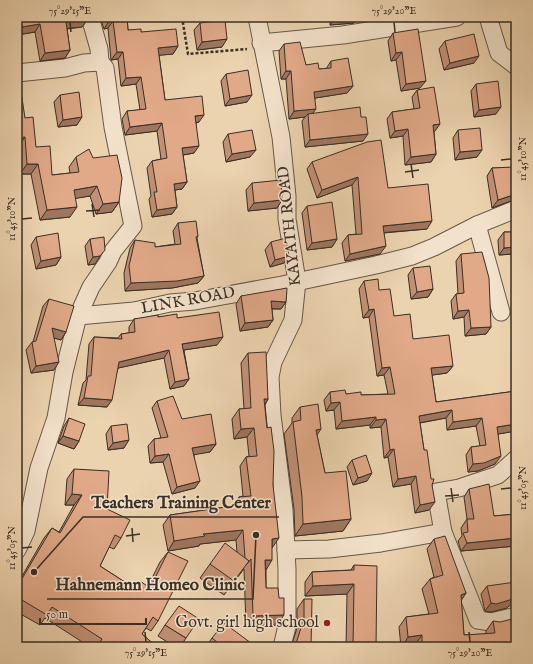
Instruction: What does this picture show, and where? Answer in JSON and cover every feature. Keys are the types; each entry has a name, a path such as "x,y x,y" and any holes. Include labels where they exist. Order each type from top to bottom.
{"street":[{"path":"17,550 26,531 36,482 56,418 64,372 78,316 91,287 108,262 113,251 133,226 113,127 106,68 100,62 99,49 90,17"},
{"name":"KAYATH ROAD","path":"257,17 281,137 287,196 287,220 297,281 293,320 273,362 270,376 272,415 284,510 286,550 287,626 282,647"},
{"path":"262,45 362,25 457,17"},
{"path":"488,17 499,53 516,66"},
{"path":"17,73 65,68 84,63 100,62"},
{"name":"LINK ROAD","path":"78,316 134,311 297,281 412,256 477,225 516,209"},
{"path":"477,225 501,312"},
{"path":"516,459 498,475 459,488 436,492 443,532 478,620 491,622 516,616"},
{"path":"286,550 329,549 381,543 443,532"}],"path":[{"path":"182,17 188,54 262,45"}],"building":[{"path":"21,17 87,17 88,19 66,22 70,50 45,53 40,24 22,27"},
{"path":"108,17 127,17 128,30 141,29 141,32 176,29 178,46 158,48 165,100 202,96 204,115 195,116 199,146 182,148 187,182 174,184 177,207 157,210 154,192 157,192 152,161 167,158 162,123 130,127 127,111 146,109 141,77 126,78 123,52 117,52 113,21 109,21"},
{"path":"225,20 227,39 202,42 200,23"},
{"path":"418,29 426,81 406,84 402,52 396,53 393,33"},
{"path":"474,34 479,56 450,63 445,41"},
{"path":"300,42 306,65 318,63 319,69 331,68 331,61 348,58 353,86 314,92 316,109 294,111 291,71 286,71 284,44"},
{"path":"248,70 252,95 230,99 226,74"},
{"path":"17,72 25,118 33,117 36,147 50,146 52,175 79,172 76,157 89,149 93,158 117,155 122,178 119,202 103,204 97,186 74,190 77,207 47,210 38,164 27,164 25,137 17,138"},
{"path":"498,81 501,107 479,110 476,84"},
{"path":"434,87 440,124 433,125 436,154 411,157 408,129 395,131 392,112 420,108 417,90"},
{"path":"79,92 82,117 63,120 60,95"},
{"path":"360,107 361,117 366,117 368,134 310,140 308,114"},
{"path":"480,128 482,150 460,152 458,130"},
{"path":"252,130 256,150 232,154 228,134"},
{"path":"381,140 388,188 428,184 432,221 383,226 386,246 350,254 348,235 362,234 358,177 322,190 312,162 367,142"},
{"path":"492,168 516,168 516,194 498,200"},
{"path":"281,180 282,200 254,203 252,183"},
{"path":"332,202 337,239 312,243 307,206"},
{"path":"196,221 198,236 196,237 204,276 177,281 131,283 129,266 135,240 155,243 155,247 181,244 178,223"},
{"path":"504,232 516,232 516,247 504,248"},
{"path":"58,233 61,257 41,261 36,237"},
{"path":"104,237 105,250 100,256 93,257 90,239"},
{"path":"286,238 289,256 275,260 271,242"},
{"path":"482,252 489,278 491,327 471,328 469,310 458,311 456,294 464,293 461,254"},
{"path":"430,266 433,289 417,292 413,268"},
{"path":"378,279 379,290 390,289 394,316 410,314 413,339 449,335 453,366 431,368 436,402 516,391 516,424 497,427 501,456 484,463 473,464 471,447 486,445 482,418 453,422 452,410 419,416 424,450 427,450 431,479 434,479 432,485 435,502 420,505 416,476 398,479 394,449 390,450 386,419 376,420 376,417 342,421 340,402 331,403 330,392 345,390 346,394 361,392 361,395 395,394 390,367 382,368 374,309 369,310 364,281"},
{"path":"287,288 286,302 271,301 273,320 245,323 241,296"},
{"path":"49,299 74,306 66,332 52,328 59,362 36,366 32,342 36,341"},
{"path":"219,312 223,337 182,344 189,379 175,382 169,350 119,362 112,400 84,398 88,376 91,376 94,337 122,339 121,334 135,332 134,319 158,315 158,317 177,314 177,318"},
{"path":"266,352 268,399 264,399 267,428 271,427 274,451 273,485 279,538 272,539 272,560 265,560 266,588 278,588 279,598 284,598 284,615 253,616 251,559 246,565 249,561 245,558 243,530 203,534 205,536 174,541 170,515 240,505 239,497 251,496 246,457 257,456 254,428 241,429 239,409 251,408 248,353"},
{"path":"173,396 182,419 211,414 216,444 192,448 200,481 177,487 169,454 155,456 154,439 168,437 157,401"},
{"path":"318,404 321,429 316,430 325,473 346,471 351,519 303,524 302,497 293,422 301,420 300,407"},
{"path":"69,418 85,424 79,441 63,436"},
{"path":"127,424 129,440 113,443 111,426"},
{"path":"366,455 372,473 358,478 352,460"},
{"path":"74,469 109,471 107,509 130,520 121,538 115,535 100,566 134,588 140,581 150,588 168,552 188,561 158,621 153,617 142,634 157,647 97,647 102,639 52,607 47,615 17,597 17,587 52,528 60,533 82,495 72,494"},
{"path":"489,484 494,516 516,514 516,538 467,543 463,533 468,532 467,519 474,519 469,489"},
{"path":"445,536 466,593 461,595 464,635 495,633 493,621 500,622 516,618 516,647 422,647 422,635 408,637 406,617 438,613 430,579 443,575 434,539"},
{"path":"225,543 249,561 234,581 210,564"},
{"path":"354,565 377,566 376,647 353,647 354,584 313,586 312,572 354,570"},
{"path":"516,582 516,597 496,604 491,603 487,586"},
{"path":"304,599 312,599 311,647 295,647 304,618"},
{"path":"179,606 199,619 186,638 165,625"},
{"path":"224,623 255,647 214,647 217,642 212,638"}],"place":[{"name":"Hahnemann Homeo Clinic","path":"256,535"},
{"name":"Teachers Training Center","path":"34,572"},
{"name":"Govt. girl high school","path":"327,623"}]}
